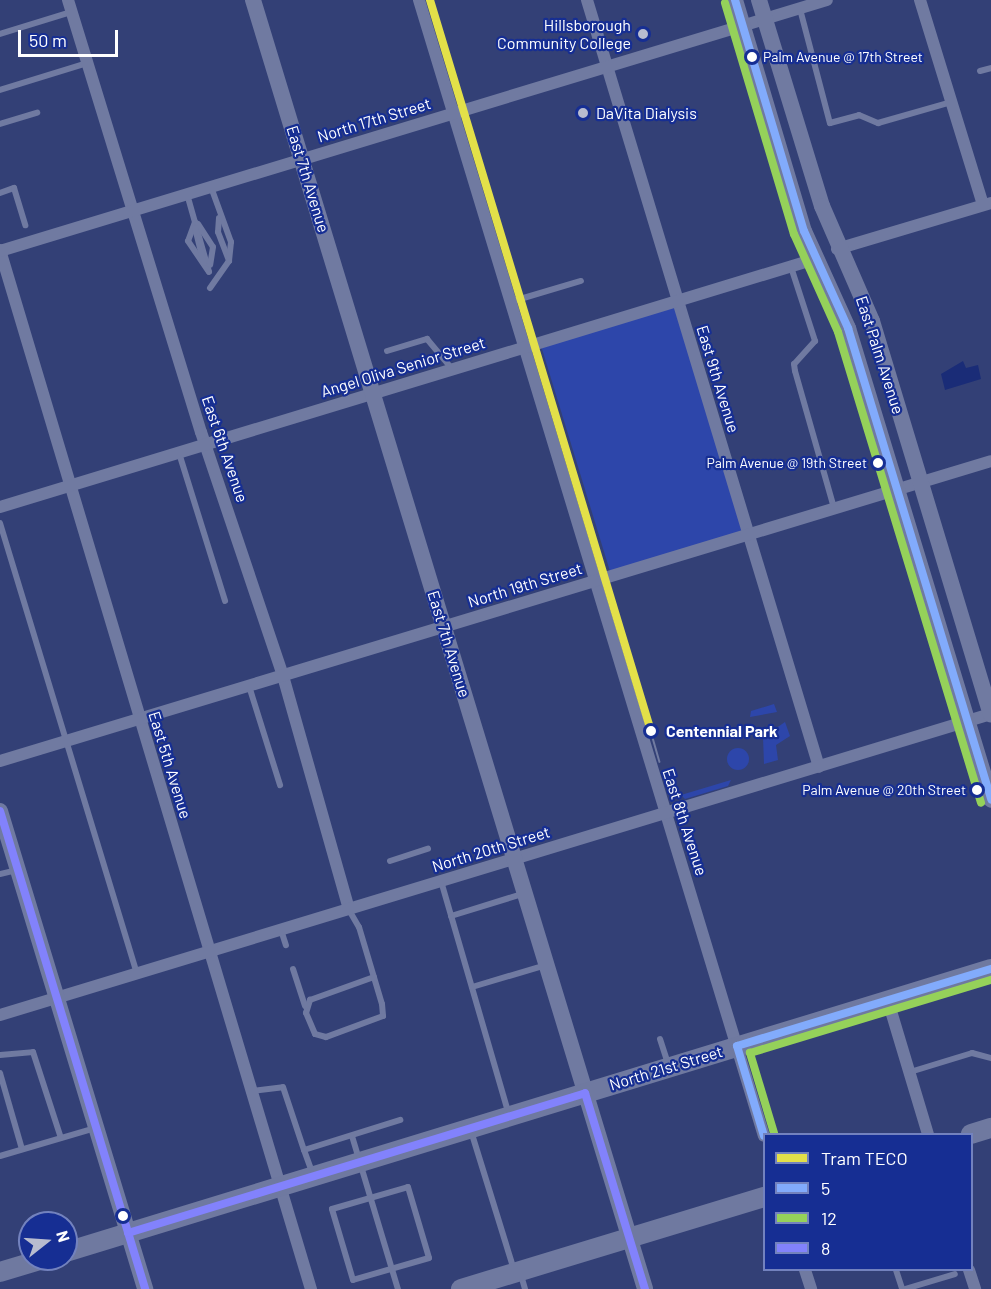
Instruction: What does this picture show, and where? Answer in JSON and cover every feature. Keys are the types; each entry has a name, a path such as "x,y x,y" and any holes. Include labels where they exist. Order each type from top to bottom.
{"main road":[{"name":"North 21st Street","path":"78,1248 991,969"},
{"path":"973,1133 991,1128"},
{"path":"465,1288 520,1278 629,1238 763,1198"},
{"path":"0,1272 18,1267"}],"street":[{"name":"East 7th Avenue","path":"253,0 645,1289"},
{"name":"East 8th Avenue","path":"419,0 523,348 764,1133"},
{"name":"East 9th Avenue","path":"587,0 819,766"},
{"name":"East Palm Avenue","path":"735,0 815,260 848,328 991,800"},
{"name":"East Palm Avenue","path":"759,0 837,249 872,321 991,714"},
{"name":"North 17th Street","path":"0,251 827,0"},
{"path":"837,249 987,204 951,102 920,0"},
{"name":"East 6th Avenue","path":"70,6 206,444 283,676 349,909"},
{"name":"East 5th Avenue","path":"0,251 68,486 311,1289"},
{"name":"Angel Oliva Senior Street","path":"0,507 815,260"},
{"name":"North 19th Street","path":"0,762 991,461"},
{"name":"North 20th Street","path":"0,1015 991,714"},
{"path":"0,811 146,1289"},
{"path":"888,1001 928,1133"},
{"path":"806,1271 811,1289"},
{"path":"970,1271 975,1289"}],"lane":[{"path":"0,34 70,6"},
{"path":"800,8 830,123 859,115 878,123 951,102"},
{"path":"0,90 87,63"},
{"path":"980,71 991,68"},
{"path":"0,124 37,113"},
{"path":"210,288 229,261 218,232 219,218 212,187"},
{"path":"0,193 14,188 25,225"},
{"path":"187,194 209,272"},
{"path":"195,221 188,241 209,272 218,278"},
{"path":"791,267 815,341 794,364 795,371 834,508"},
{"path":"510,303 581,281"},
{"path":"387,351 427,339 453,369"},
{"path":"178,453 225,601"},
{"path":"0,523 136,974"},
{"path":"249,686 280,785"},
{"path":"390,861 428,849"},
{"path":"0,874 18,869"},
{"path":"441,881 509,1116"},
{"path":"451,916 525,894"},
{"path":"293,969 311,1029 320,1037 379,1020 384,1010 349,909"},
{"path":"281,930 286,945"},
{"path":"472,987 546,965"},
{"path":"305,1006 316,997 374,977"},
{"path":"660,1039 669,1067"},
{"path":"0,1055 33,1052 61,1138"},
{"path":"909,1072 972,1053 991,1058"},
{"path":"0,1074 22,1149"},
{"path":"251,1092 279,1084 283,1087 313,1175"},
{"path":"303,1150 400,1120"},
{"path":"0,1156 96,1128"},
{"path":"470,1128 520,1278"},
{"path":"352,1136 398,1289"},
{"path":"408,1187 429,1258 392,1269 353,1280 332,1209 408,1187"},
{"path":"897,1271 904,1289 955,1274"}],"shaded area":[{"path":"675,305 745,534 611,574 541,346"},
{"path":"963,361 966,368 978,365 981,379 945,390 941,374"},
{"path":"774,704 777,712 750,717 751,711"},
{"path":"785,722 790,736 776,745 778,760 764,764 763,737"},
{"path":"738,748 746,751 749,759 746,767 738,770 730,767 727,759 730,751"},
{"path":"731,780 728,786 685,799 681,795"}],"tram line":[{"name":"TECO","path":"430,0 651,731"},
{"path":"651,731 660,762"}],"transit line":[{"name":"5","path":"735,0 804,231 848,328 991,800"},
{"name":"12","path":"725,3 794,234 838,332 981,803"},
{"name":"8","path":"0,811 145,1289"},
{"name":"5","path":"763,1133 737,1046 991,969"},
{"name":"12","path":"774,1133 750,1053 991,980"},
{"name":"8","path":"128,1233 585,1093 645,1289"}],"place":[{"name":"Hillsborough Community College","path":"643,34"},
{"name":"Palm Avenue @ 17th Street","path":"752,57"},
{"name":"DaVita Dialysis","path":"583,113"},
{"name":"Palm Avenue @ 19th Street","path":"878,463"},
{"name":"Centennial Park","path":"651,731"},
{"name":"Palm Avenue @ 20th Street","path":"977,790"}]}
